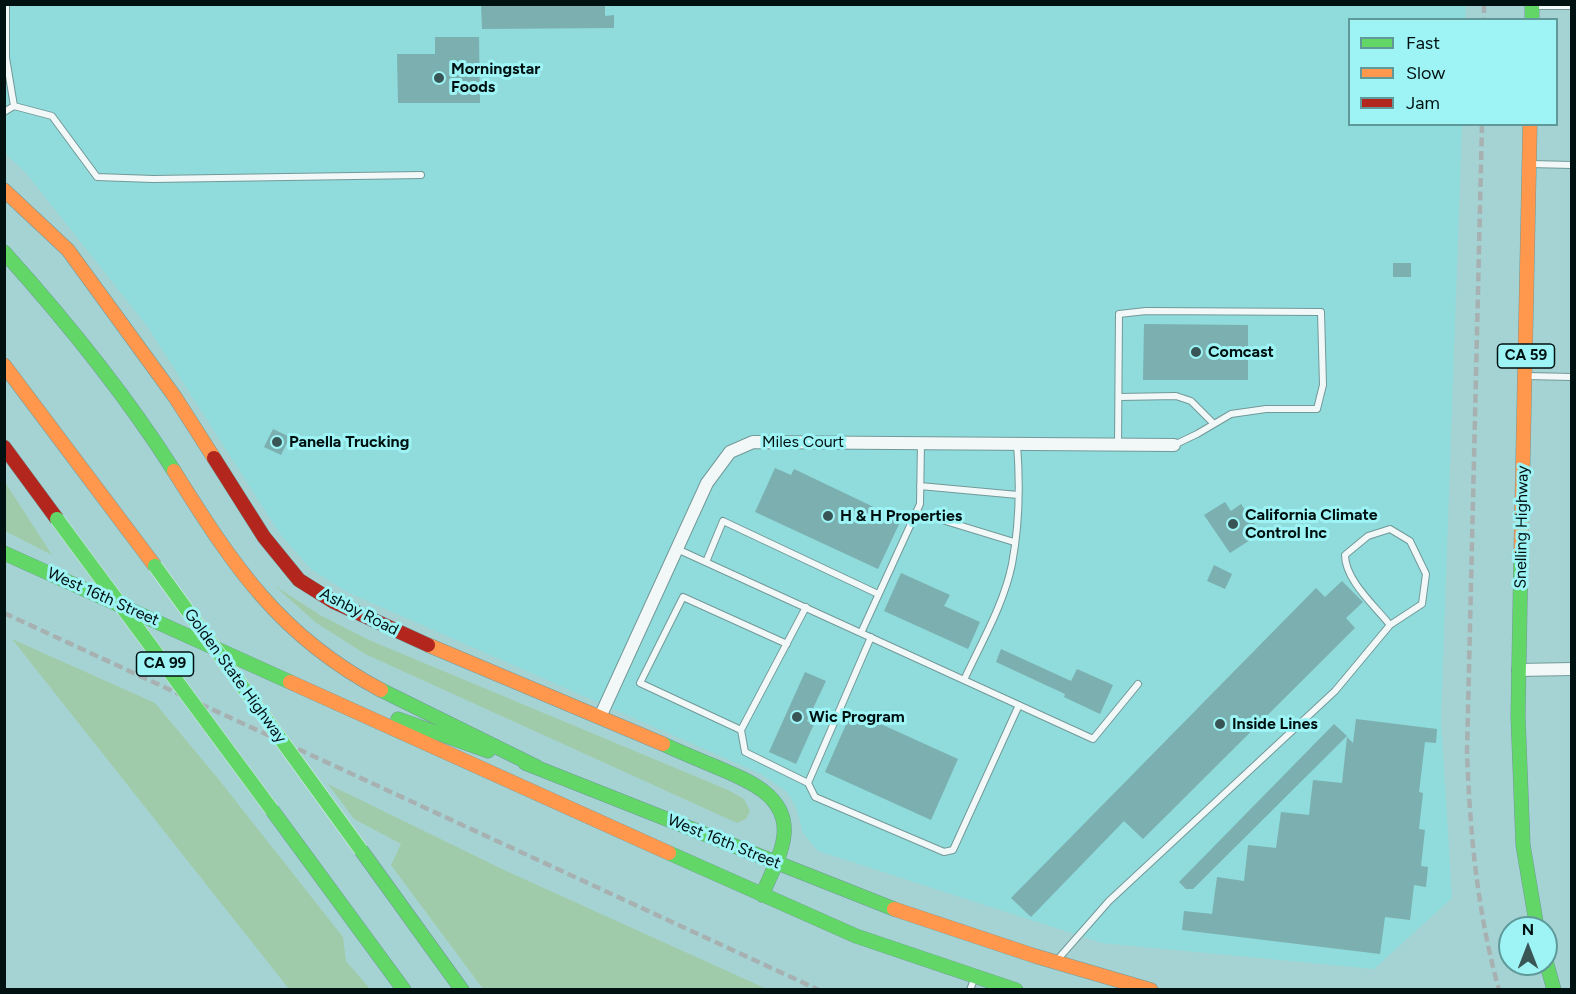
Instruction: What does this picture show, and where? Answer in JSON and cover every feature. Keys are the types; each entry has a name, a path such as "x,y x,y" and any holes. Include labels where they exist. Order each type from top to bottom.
{"main road":[{"name":"Snelling Highway","path":"1530,126 1518,670 1523,845 1535,916"},
{"name":"Ashby Road","path":"4,190 68,250 175,397 264,537 299,580 359,615 752,782 769,794 780,808 784,823 783,840 762,895"},
{"path":"4,252 58,313 132,407 238,569 267,604 301,636 340,666 383,692 537,768"},
{"name":"Golden State Highway","path":"4,365 155,566 462,990"},
{"name":"CA 99","path":"4,447 404,990"},
{"name":"West 16th Street","path":"4,553 856,936 979,984 1016,990"},
{"name":"West 16th Street","path":"300,686 537,768 902,912 1151,990"}],"street":[{"name":"Miles Court","path":"600,717 707,483 730,452 738,448 753,442 1174,445"},
{"path":"1518,670 1572,669"}],"lane":[{"path":"6,4 6,58 14,106"},
{"path":"1532,10 1572,6"},
{"path":"4,112 14,106 52,116 97,177 421,175"},
{"path":"1530,164 1572,165"},
{"path":"1118,445 1119,315 1146,311 1321,312 1323,385 1317,409 1266,409 1231,414 1174,445"},
{"path":"1526,376 1572,377"},
{"path":"1119,396 1176,396 1191,401 1214,424"},
{"path":"861,633 920,504 921,443"},
{"path":"964,680 1001,599 1012,565 1018,495 1017,444"},
{"path":"920,486 1018,495"},
{"path":"916,512 1014,542"},
{"path":"705,562 723,521 878,594"},
{"path":"1056,962 1109,901 1335,691 1390,625 1422,604 1426,574 1410,541 1390,529 1368,536 1345,555 1345,566 1390,625"},
{"path":"677,549 1093,739 1138,684"},
{"path":"741,730 640,684 683,597 787,644"},
{"path":"806,607 741,730 745,752 808,783 816,797 944,852 953,850 1019,705"},
{"path":"808,783 871,637"}],"shaded area":[{"path":"4,5 1466,5 1465,18 1348,18 1348,126 1462,126 1441,719 1452,898 1374,969 1102,943 818,851 803,833 796,807 787,792 761,774 349,593 312,570 280,534 147,326 26,173 5,153"}],"green space":[{"path":"5,482 52,555 5,531"},
{"path":"275,586 320,615 369,640 728,790 744,799 750,811 746,819 737,823 365,654 315,622"},
{"path":"12,639 155,703 216,776 343,937 346,961 370,989 289,989"},
{"path":"328,784 504,870 767,989 483,989 391,865 401,844 354,819"}],"building":[{"name":"Morningstar Foods","path":"481,4 605,4 605,16 614,15 614,28 482,29"},
{"name":"Morningstar Foods","path":"435,37 479,37 480,103 398,103 397,54 435,54"},
{"path":"1393,263 1411,263 1411,277 1393,277"},
{"name":"Comcast","path":"1144,324 1248,325 1248,380 1143,380"},
{"name":"Panella Trucking","path":"273,429 290,437 281,455 264,447"},
{"name":"H & H Properties","path":"775,468 791,475 794,469 901,520 878,569 755,512"},
{"name":"California Climate Control Inc","path":"1225,502 1231,511 1241,504 1261,533 1230,553 1204,515"},
{"name":"California Climate Control Inc","path":"1214,565 1232,574 1225,589 1207,581"},
{"path":"901,573 950,595 944,606 980,622 968,649 884,611"},
{"name":"Inside Lines","path":"1342,581 1363,602 1346,618 1355,628 1143,839 1124,821 1031,917 1011,898 1316,588 1325,597"},
{"path":"1001,649 1071,681 1077,669 1113,685 1100,714 1064,697 1065,694 996,662"},
{"name":"Wic Program","path":"805,672 826,681 807,721 814,724 796,764 769,752"},
{"path":"852,711 958,759 931,820 825,772"},
{"path":"1356,719 1437,729 1436,743 1425,742 1419,792 1423,793 1419,829 1425,830 1421,866 1428,867 1426,887 1414,885 1410,920 1385,917 1380,954 1182,930 1184,911 1212,914 1217,877 1244,881 1248,845 1276,848 1281,812 1309,815 1313,780 1342,783 1347,737 1353,743"},
{"path":"1334,724 1347,736 1193,889 1186,889 1179,882"}],"railway":[{"path":"1484,4 1484,18"},
{"path":"1482,126 1467,752 1476,872 1485,931 1499,990"},
{"path":"4,613 819,990"}],"traffic: fast":[{"path":"1532,4 1532,18"},
{"path":"4,252 94,358 174,471"},
{"path":"57,519 272,810"},
{"path":"1521,552 1518,716 1523,845 1535,916"},
{"path":"4,553 290,682"},
{"path":"155,566 361,850"},
{"path":"381,690 537,767"},
{"path":"398,719 488,751"},
{"path":"663,744 750,783 762,790 779,809 783,821 783,843 762,895"},
{"path":"525,763 894,909"},
{"path":"272,810 404,990"},
{"path":"361,850 462,990"},
{"path":"669,853 856,936 1016,990"},
{"path":"1550,976 1554,990"}],"traffic: slow":[{"path":"1521,552 1530,126"},
{"path":"4,190 68,250 175,397 214,458"},
{"path":"4,365 155,566"},
{"path":"174,471 217,537 261,596 314,646 345,669 381,690"},
{"path":"428,645 663,744"},
{"path":"290,682 669,853"},
{"path":"894,909 1035,956 1151,990"}],"traffic: jam":[{"path":"4,447 57,519"},
{"path":"214,458 264,537 299,580 334,602 428,645"}],"place":[{"name":"Morningstar Foods","path":"439,78"},
{"name":"Comcast","path":"1196,352"},
{"name":"Panella Trucking","path":"277,442"},
{"name":"H & H Properties","path":"828,516"},
{"name":"California Climate Control Inc","path":"1233,524"},
{"name":"Wic Program","path":"797,717"},
{"name":"Inside Lines","path":"1220,724"}]}
